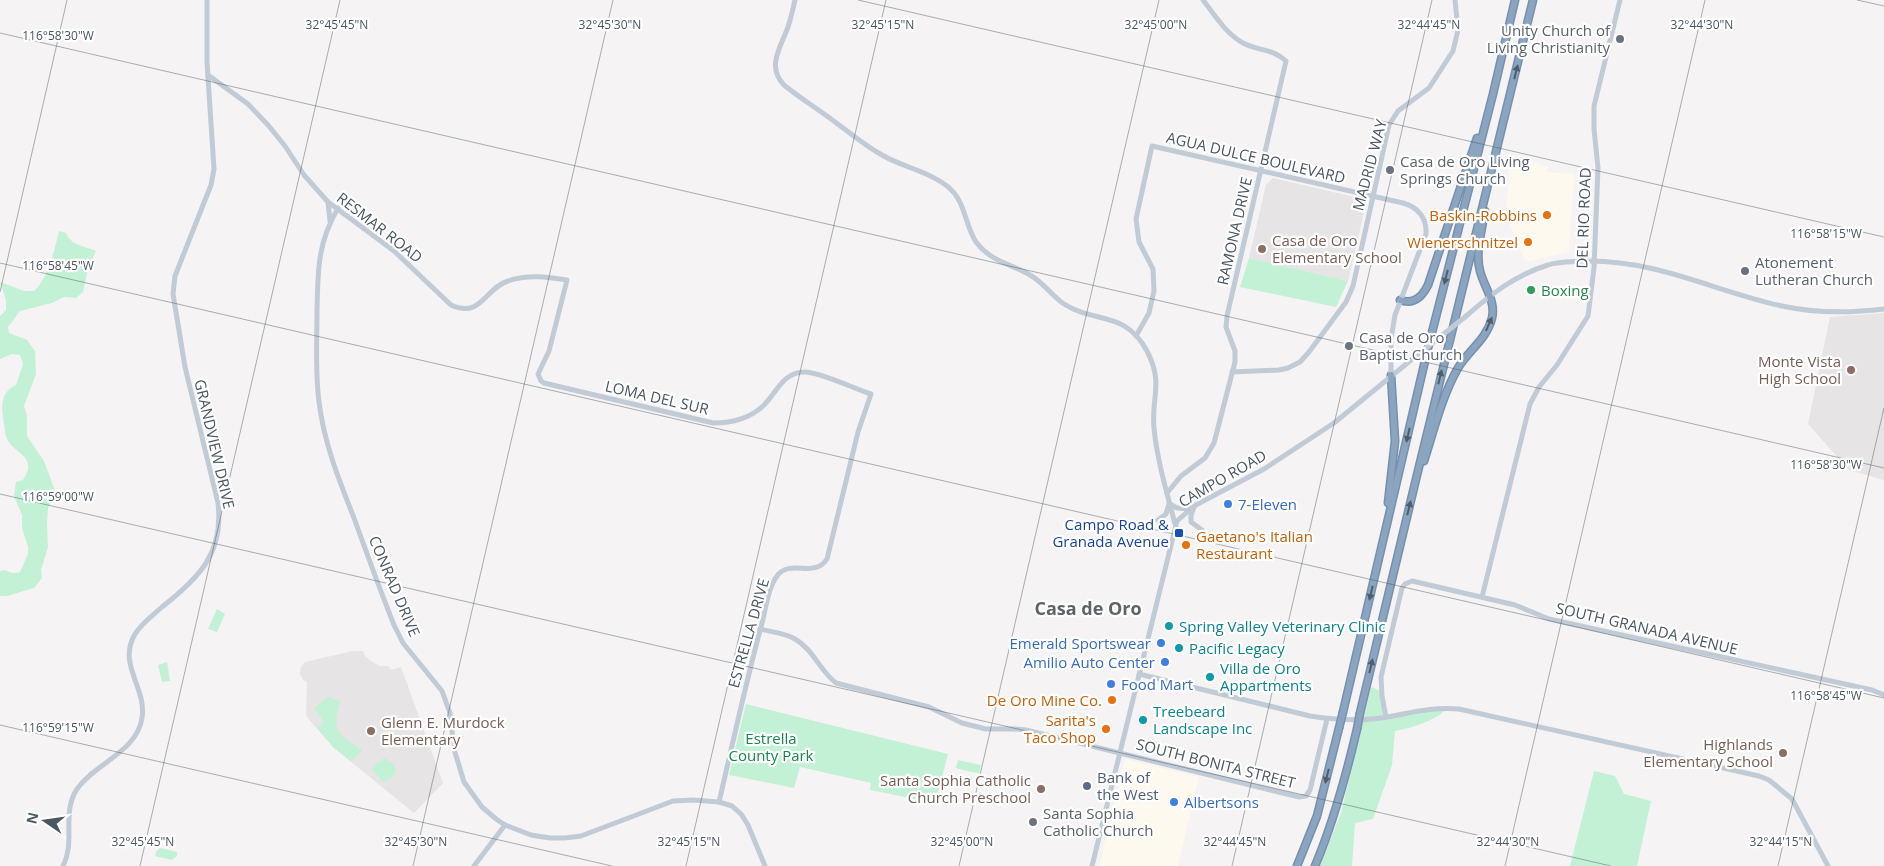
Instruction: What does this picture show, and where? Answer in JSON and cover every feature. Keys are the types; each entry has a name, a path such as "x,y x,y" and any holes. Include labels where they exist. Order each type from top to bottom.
{"highway":[{"path":"1297,866 1317,816 1428,348 1515,0"},
{"path":"1315,866 1334,817 1345,780 1416,475 1534,0"},
{"path":"1400,300 1415,301 1421,296 1428,285 1493,94"},
{"path":"1416,475 1424,461 1450,384 1462,363 1479,343 1489,326 1493,312 1490,295 1480,271 1478,252 1504,119"},
{"path":"1381,550 1396,441 1391,375"}],"street":[{"name":"GRANDVIEW DRIVE","path":"63,866 69,850 68,812 73,796 83,782 133,739 141,723 142,700 129,662 133,639 146,621 191,583 204,568 212,554 220,521 218,503 185,367 173,294 175,276 213,179 214,153 206,34 207,0"},
{"path":"795,0 788,28 775,58 776,72 781,82 880,154 933,177 947,186 959,200 976,241 988,254 1000,262 1030,275 1067,306 1112,320 1127,328 1136,336 1146,350 1156,372 1154,428 1175,524"},
{"name":"RAMONA DRIVE","path":"1167,493 1181,476 1203,460 1212,449 1232,372 1235,351 1227,330 1226,320 1286,61 1272,51 1241,42 1203,0"},
{"name":"MADRID WAY","path":"1232,372 1284,370 1296,364 1307,356 1350,294 1391,121 1398,112 1429,88 1455,47 1458,30 1455,0"},
{"name":"DEL RIO ROAD","path":"1482,597 1530,404 1539,387 1557,366 1588,316 1595,261 1598,168 1594,106 1620,0"},
{"name":"RESMAR ROAD","path":"208,75 248,104 268,125 285,146 304,175 328,202 394,250 451,305 467,308 475,306 506,281 532,276 568,280 552,345 540,370 539,377"},
{"name":"AGUA DULCE BOULEVARD","path":"1136,336 1149,313 1154,291 1153,269 1139,242 1136,219 1152,146 1410,205 1419,211 1425,222 1425,238 1395,315 1391,339 1391,375"},
{"path":"328,202 330,221"},
{"name":"CONRAD DRIVE","path":"338,208 330,221 321,246 318,268 316,338 318,399 328,450 394,625 403,643 442,691 448,705 454,749 464,782 482,807 505,825 531,835 550,838 581,836 673,801 719,802 732,806 741,814 754,838 765,866"},
{"name":"CAMPO ROAD","path":"1092,866 1175,524 1192,507 1250,477 1334,423 1490,295 1527,272 1550,264 1595,261 1654,268 1782,306 1848,311 1884,309"},
{"name":"LOMA DEL SUR","path":"539,377 544,383 713,423 732,422 752,415 765,405 782,381 799,372 811,372 871,394"},
{"name":"ESTRELLA DRIVE","path":"719,802 773,582 780,572 790,567 817,568 827,559 858,432 871,394"},
{"path":"1169,502 1178,508 1192,507 1191,522 1202,530"},
{"path":"1158,520 1166,514 1169,502"},
{"name":"SOUTH GRANADA AVENUE","path":"1386,718 1381,687 1383,666 1402,588 1406,583 1412,581 1519,606 1549,619 1872,690 1884,695"},
{"name":"SOUTH BONITA STREET","path":"760,629 790,636 798,641 806,647 825,673 836,683 929,707 962,723 986,729 1026,730 1299,797 1306,796 1310,790 1327,719"},
{"path":"1139,674 1327,719 1352,721 1386,718 1428,708 1459,709 1759,776 1769,780 1792,799 1828,866"},
{"path":"474,866 505,825"}],"shaded area":[{"path":"1510,157 1531,159 1531,162 1548,166 1547,172 1574,174 1569,252 1525,261 1506,217"},
{"path":"1273,178 1367,200 1348,281 1249,258 1266,185"},
{"name":"Monte Vista High School","path":"1884,313 1884,480 1849,470 1808,424 1830,317"},
{"name":"Glenn E. Murdock Elementary","path":"353,651 363,651 365,656 371,661 379,666 388,666 391,670 401,667 443,783 414,813 334,748 306,716 307,682 303,680 300,674 301,667 305,662"},
{"path":"1125,759 1199,777 1178,866 1099,866"}],"green space":[{"path":"59,231 66,233 71,241 96,251 88,269 83,292 76,298 64,297 52,303 20,311 8,327 9,333 27,340 35,351 36,374 24,406 27,416 27,436 44,461 56,493 48,508 48,547 41,570 42,578 34,588 7,596 0,596 0,571 20,572 28,554 28,547 22,528 22,515 14,496 16,482 23,480 28,466 27,460 10,444 5,434 2,406 4,396 16,385 23,364 20,355 12,354 0,359 0,316 6,310 6,300 0,282 24,291 34,291 44,279"},
{"path":"1249,258 1348,281 1336,307 1240,287"},
{"path":"217,609 225,614 217,632 208,629"},
{"path":"167,662 170,681 162,682 158,665"},
{"path":"1371,687 1381,691 1386,717 1447,708 1430,720 1416,726 1395,731 1392,765 1373,819 1355,823 1352,866 1320,866 1341,813"},
{"path":"327,697 340,701 337,720 339,731 362,751 351,761 334,748 317,728 324,721 314,709"},
{"name":"Estrella County Park","path":"746,704 948,754 935,803 870,790 871,783 800,767 794,788 729,775"},
{"path":"384,758 393,763 396,771 391,778 383,782 372,769"},
{"path":"958,760 981,765 979,773 956,768"},
{"path":"1594,771 1615,776 1624,794 1651,801 1637,866 1570,866"},
{"path":"160,848 177,852 177,856 172,860 155,856"}],"place":[{"name":"Unity Church of Living Christianity","path":"1620,39"},
{"name":"Casa de Oro Living Springs Church","path":"1390,170"},
{"name":"Baskin-Robbins","path":"1547,215"},
{"name":"Wienerschnitzel","path":"1528,242"},
{"name":"Casa de Oro Elementary School","path":"1262,249"},
{"name":"Atonement Lutheran Church","path":"1745,271"},
{"name":"Boxing","path":"1531,290"},
{"name":"Casa de Oro Baptist Church","path":"1349,346"},
{"name":"Monte Vista High School","path":"1851,370"},
{"name":"7-Eleven","path":"1228,504"},
{"name":"Campo Road & Granada Avenue","path":"1179,533"},
{"name":"Gaetano's Italian Restaurant","path":"1186,545"},
{"name":"Spring Valley Veterinary Clinic","path":"1169,626"},
{"name":"Emerald Sportswear","path":"1161,643"},
{"name":"Pacific Legacy","path":"1179,648"},
{"name":"Amilio Auto Center","path":"1165,662"},
{"name":"Villa de Oro Appartments","path":"1210,677"},
{"name":"Food Mart","path":"1111,684"},
{"name":"De Oro Mine Co.","path":"1112,700"},
{"name":"Treebeard Landscape Inc","path":"1143,720"},
{"name":"Sarita's Taco Shop","path":"1106,729"},
{"name":"Glenn E. Murdock Elementary","path":"371,731"},
{"name":"Highlands Elementary School","path":"1783,753"},
{"name":"Bank of the West","path":"1087,786"},
{"name":"Santa Sophia Catholic Church Preschool","path":"1041,789"},
{"name":"Albertsons","path":"1174,802"},
{"name":"Santa Sophia Catholic Church","path":"1033,822"}],"district":[{"name":"Casa de Oro","path":"1088,608"}]}
